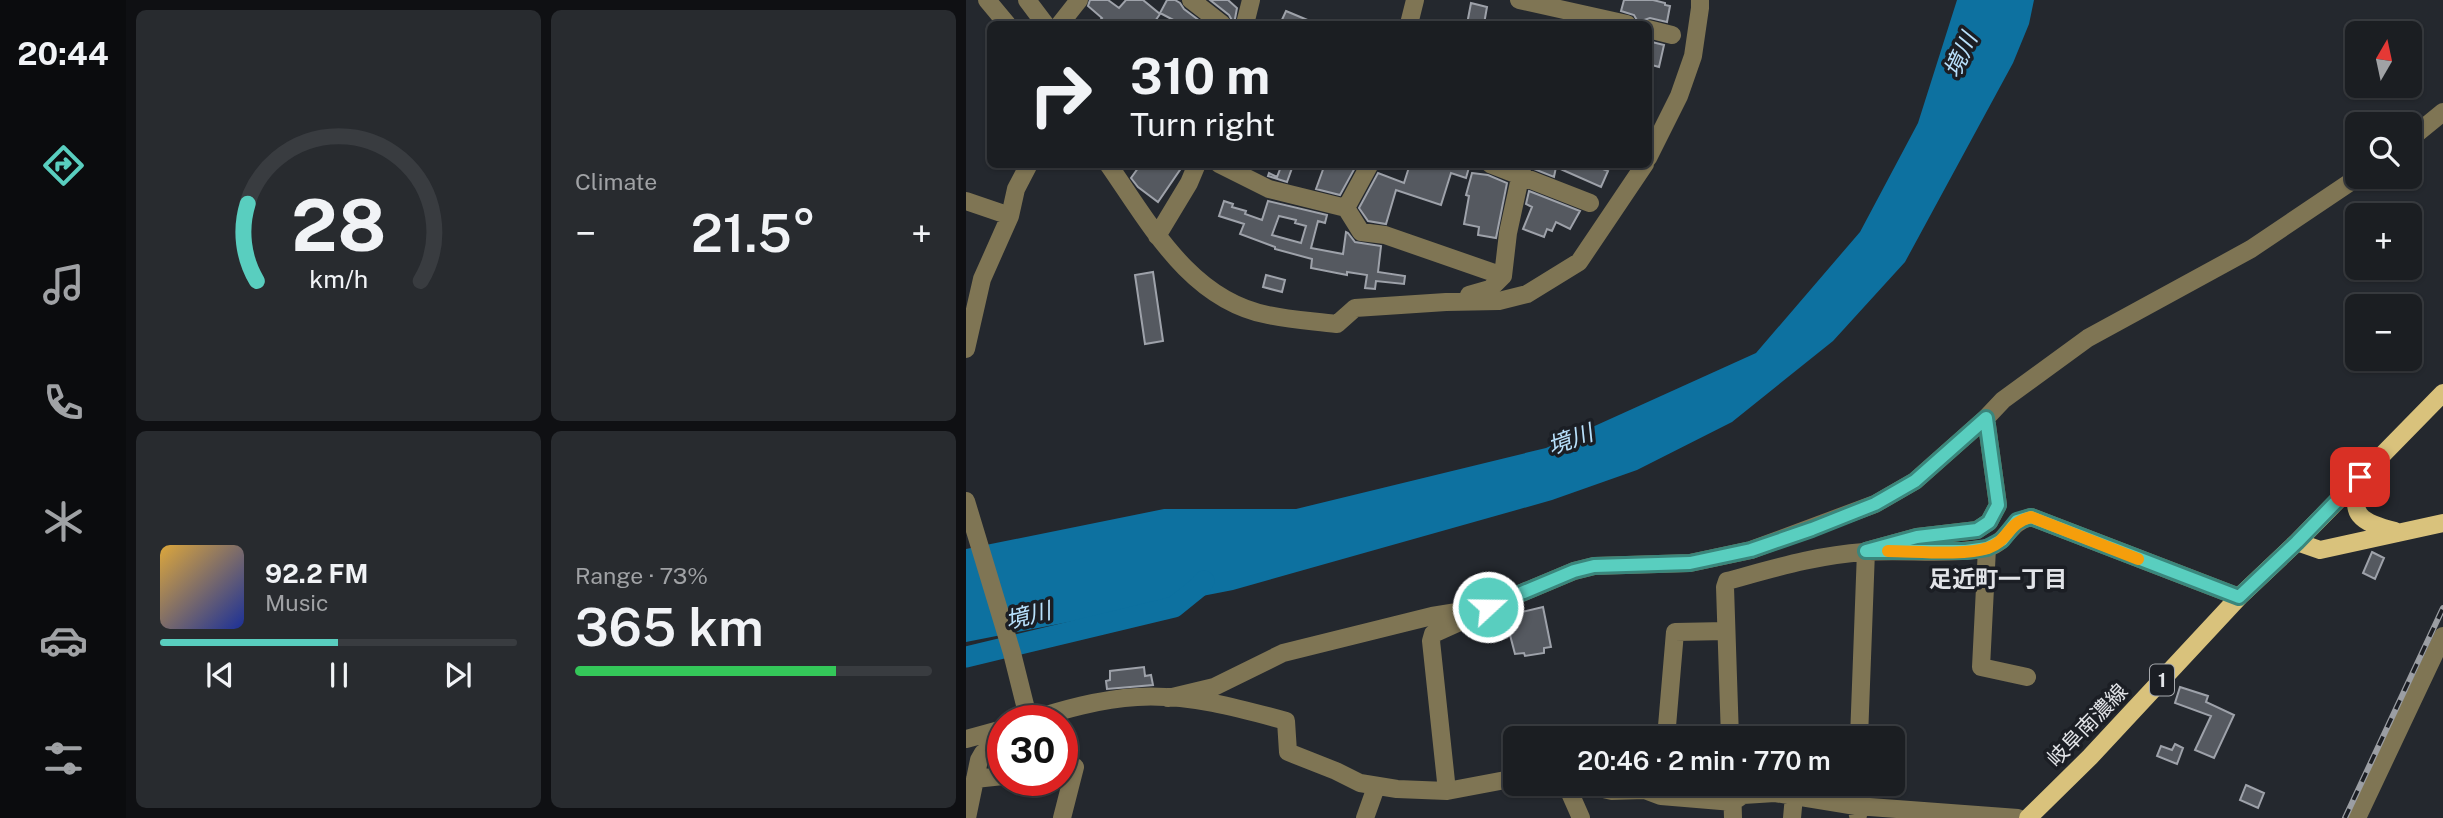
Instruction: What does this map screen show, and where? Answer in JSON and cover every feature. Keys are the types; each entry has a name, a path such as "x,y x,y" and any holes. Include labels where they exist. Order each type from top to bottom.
{"main road":[{"name":"岐阜南濃線","path":"2028,818 2090,757 2239,597 2297,542 2443,393"},
{"path":"2376,460 2359,489 2355,502 2359,516 2371,525 2399,533"},
{"path":"2297,542 2320,550 2443,523"}],"street":[{"path":"987,0 1004,21"},
{"path":"1027,0 1043,21"},
{"path":"1062,21 1079,0"},
{"path":"1191,0 1218,21"},
{"path":"1246,21 1251,0"},
{"path":"1410,21 1415,0"},
{"path":"1519,0 1554,11 1610,21"},
{"path":"1652,150 1679,96 1693,56 1700,0"},
{"path":"1652,30 1672,35"},
{"path":"2422,132 2439,121"},
{"path":"966,349 982,279 1010,216 1016,189 1028,168"},
{"path":"1157,236 1195,168"},
{"path":"1227,168 1269,189 1346,208 1361,232 1384,235 1503,276"},
{"path":"1346,208 1368,168"},
{"path":"1112,170 1157,236 1181,265 1222,296 1266,315 1337,324 1356,308 1499,301 1527,294 1579,262 1641,168"},
{"path":"1447,302 1490,289 1503,276 1508,233 1522,170 1590,203"},
{"path":"1168,698 1214,687 1283,653 1407,622 1488,607 1574,571 1594,566 1690,563 1751,550 1875,504 1915,481 2003,400 2088,338 2251,249 2345,186"},
{"path":"966,201 1010,216"},
{"path":"1866,551 1917,537 1977,530 1989,522 1998,505 1986,418"},
{"path":"966,500 1025,705"},
{"path":"1730,726 1725,587 1727,581 1821,555 1866,551 1966,551 1987,548 2002,540 2017,521 2031,517 2239,597"},
{"path":"1987,548 1981,667 2027,677"},
{"path":"1859,726 1866,551"},
{"path":"1447,791 1431,641 1433,634 1464,621 1470,610"},
{"path":"1667,726 1675,632 1726,631"},
{"path":"2357,818 2443,636"},
{"path":"1078,708 1140,696 1225,705 1286,721 1288,752 1360,783 1376,787 1447,791 1503,780"},
{"path":"967,740 987,734"},
{"path":"967,818 979,760 987,751"},
{"path":"975,779 987,778"},
{"path":"1365,818 1376,787"},
{"path":"1062,818 1068,796"},
{"path":"1571,796 1581,818"},
{"path":"1701,796 1733,801"},
{"path":"1792,818 1794,796 1857,812 2018,818"}],"water":[{"path":"1957,0 2034,0 2029,24 2013,63 1905,262 1833,341 1732,422 1637,470 1552,500 1233,590 966,642 966,549 1164,509 1296,509 1546,448 1756,353 1860,232 1918,123"}],"building":[{"path":"1090,0 1108,0 1119,8 1126,0 1143,0 1160,14 1155,21 1100,21 1102,18 1088,6"},
{"path":"1167,0 1175,0 1200,21 1175,21 1160,13"},
{"path":"1210,0 1228,0 1237,8 1235,21"},
{"path":"1624,0 1653,0 1670,6 1667,22 1650,18 1637,21 1634,15 1621,11"},
{"path":"1471,3 1487,7 1485,21 1468,21"},
{"path":"1286,11 1310,21 1281,21"},
{"path":"1652,42 1664,45 1659,67 1652,65"},
{"path":"1138,168 1181,168 1158,202 1131,178"},
{"path":"1280,168 1292,168 1287,182 1268,176 1269,173 1277,177"},
{"path":"1324,168 1355,168 1340,195 1316,189"},
{"path":"1409,168 1469,168 1466,178 1451,173 1441,205 1396,190 1386,224 1368,221 1359,208 1378,173 1404,183"},
{"path":"1534,168 1556,168 1554,177"},
{"path":"1558,168 1600,168 1608,171 1601,187"},
{"path":"1472,173 1488,175 1507,183 1496,238 1478,235 1479,227 1464,224 1469,196 1466,195"},
{"path":"1529,191 1580,211 1570,229 1556,222 1552,231 1547,229 1544,237 1523,229 1532,207 1526,204"},
{"path":"1224,201 1233,204 1232,207 1246,211 1245,214 1262,220 1268,201 1327,215 1325,223 1318,221 1311,248 1343,254 1346,232 1355,242 1381,246 1378,272 1405,276 1404,284 1376,281 1375,289 1365,288 1367,275 1347,272 1347,275 1311,268 1312,259 1275,249 1240,234 1244,224 1219,216","holes":["1279,216 1296,220 1295,223 1306,226 1301,243 1272,235"]},
{"path":"1153,272 1163,341 1145,344 1135,275"},
{"path":"1266,275 1285,280 1282,292 1263,287"},
{"path":"2372,552 2384,558 2375,579 2363,573"},
{"path":"1543,607 1551,647 1544,648 1544,653 1525,656 1524,653 1515,654 1505,616"},
{"path":"1144,667 1145,676 1151,675 1153,685 1107,689 1106,681 1110,680 1110,671"},
{"path":"2180,687 2208,696 2206,702 2234,715 2214,758 2195,750 2211,716 2175,703"},
{"path":"2175,744 2183,748 2177,764 2157,756 2161,746 2172,750"},
{"path":"2246,785 2264,793 2258,808 2240,800"}],"waterway":[{"name":"境川","path":"966,657 1174,607 1204,581"}],"railway":[{"path":"2345,818 2443,608"}],"slow traffic":[{"path":"1888,551 1966,551 1987,548 2002,540 2017,521 2031,517 2138,559"}],"district":[{"name":"足近町一丁目","path":"1998,578"}],"route":[{"path":"1488,607 1552,579 1594,566 1690,563 1751,550 1812,529 1875,504 1915,481 1986,418 1998,505 1989,522 1977,530 1917,537 1866,551 1966,551 1987,548 2002,540 2017,521 2031,517 2239,597 2360,477"}]}
